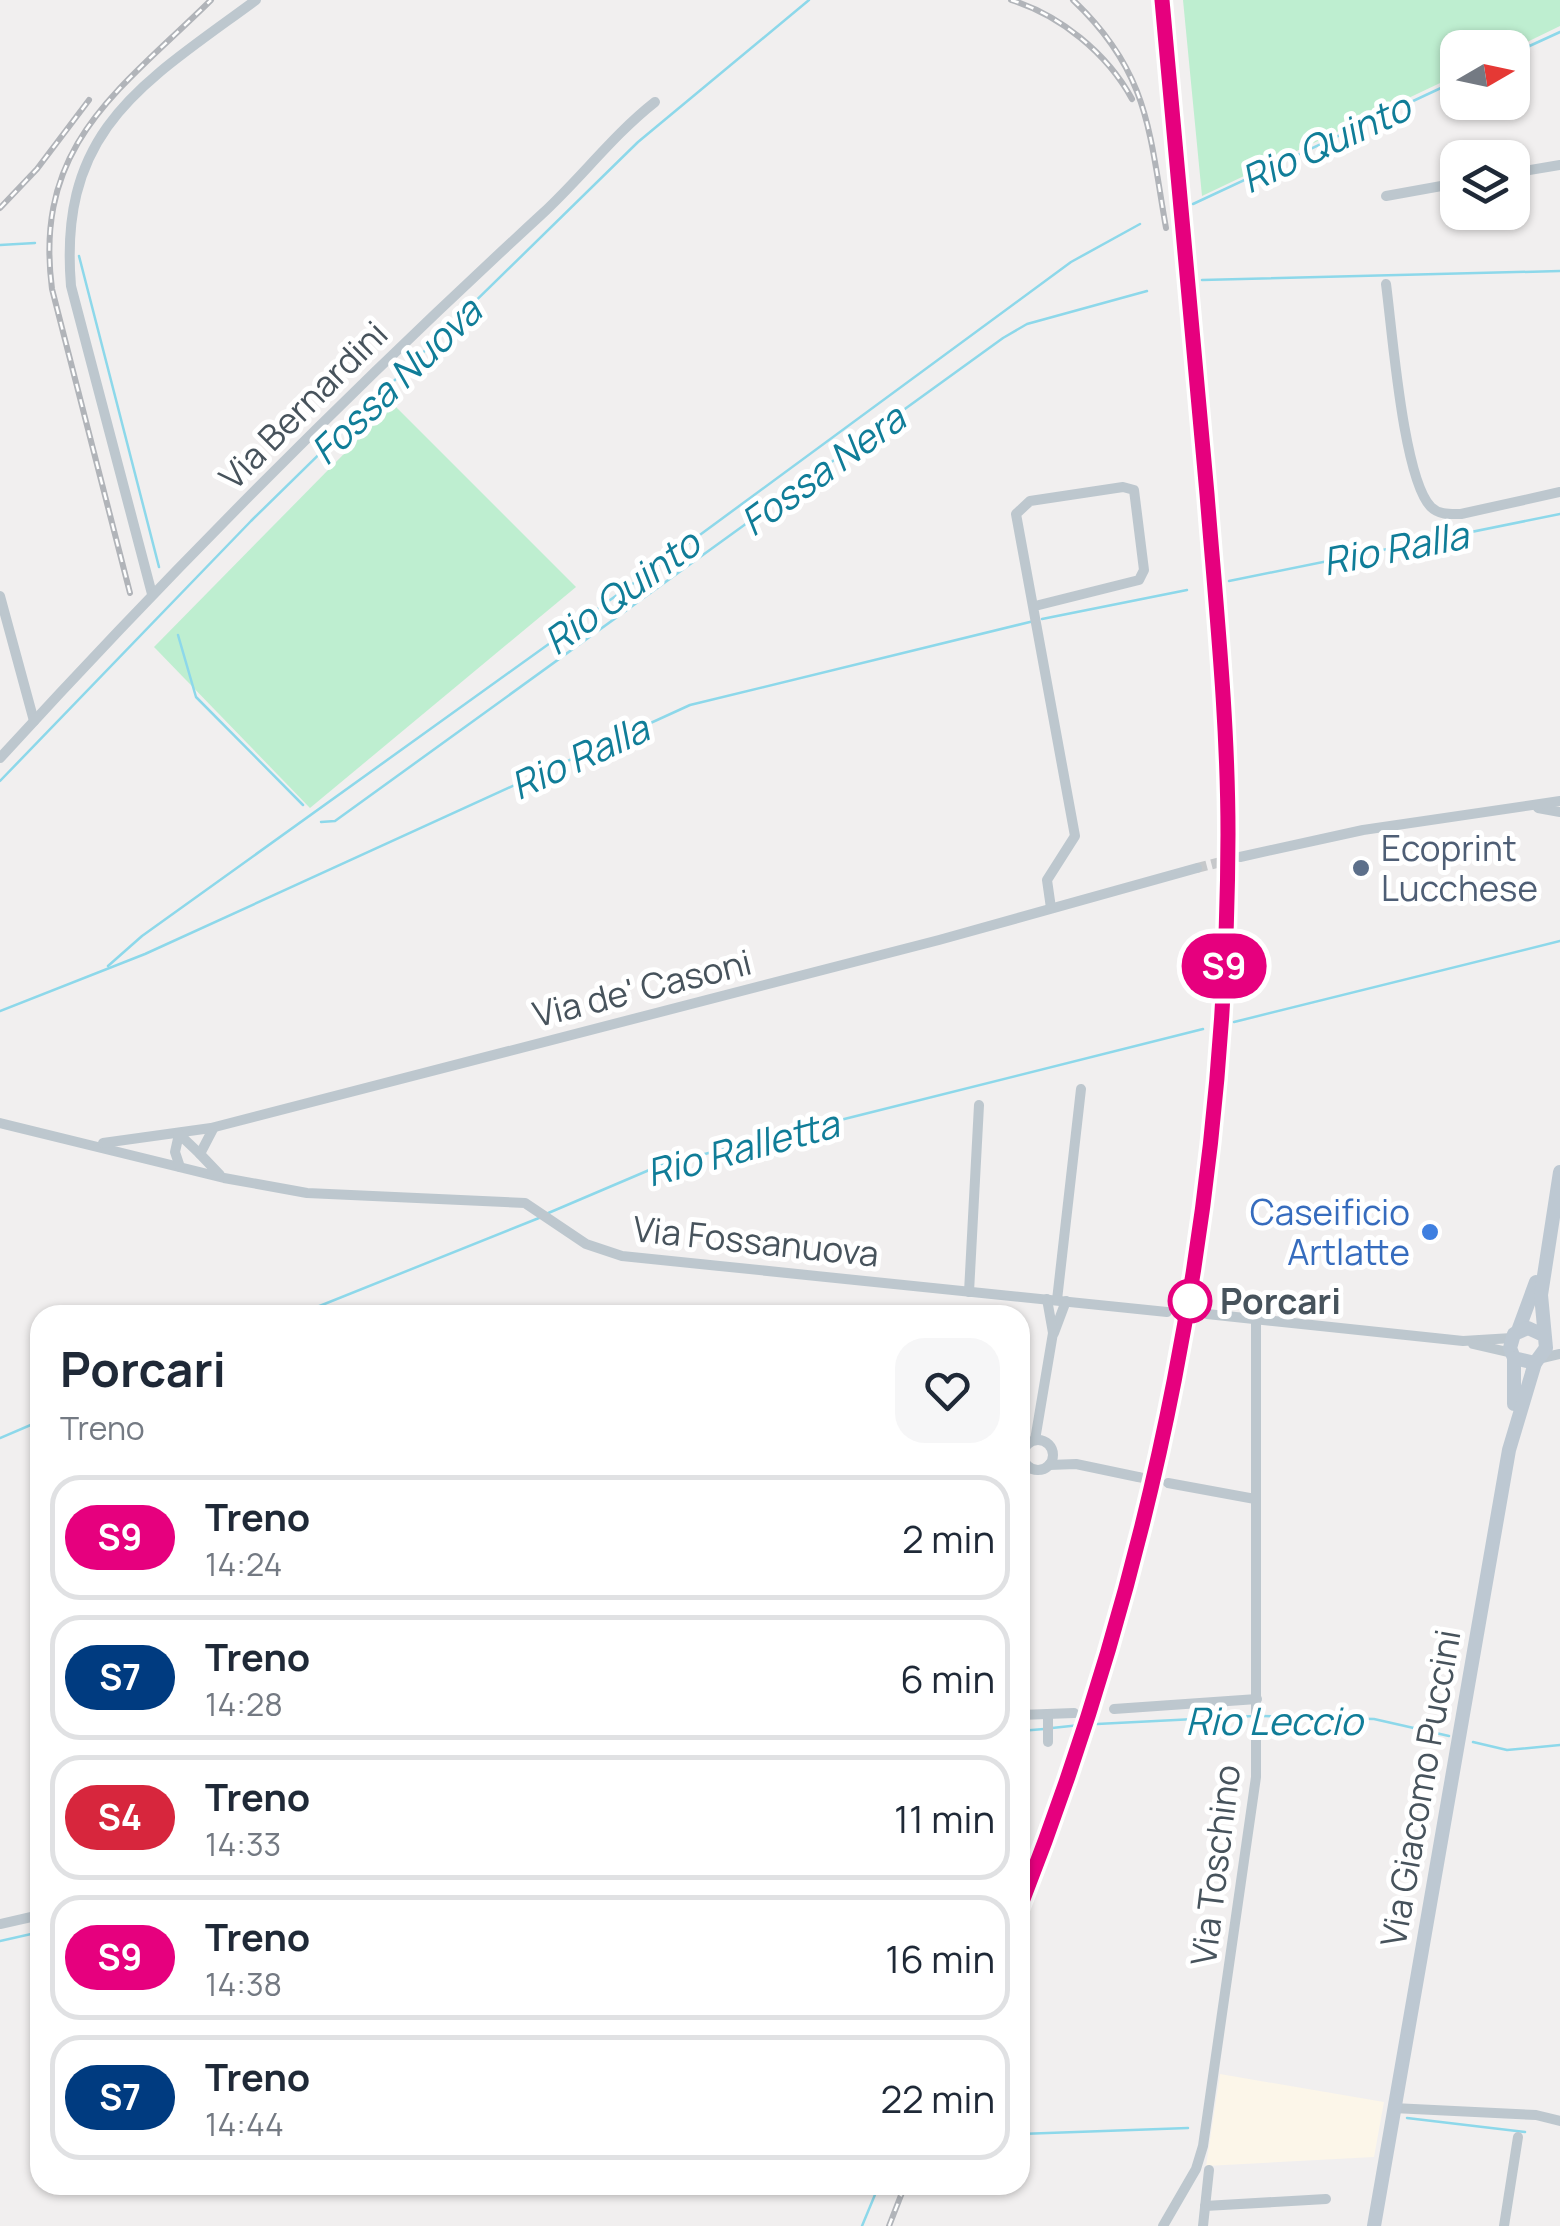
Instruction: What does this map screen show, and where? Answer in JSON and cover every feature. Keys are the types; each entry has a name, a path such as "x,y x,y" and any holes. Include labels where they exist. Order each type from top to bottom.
{"main road":[{"path":"1509,1450 1514,1345 1548,1233 1560,1172"},
{"path":"1514,1345 1528,1328 1543,1336 1548,1233"},
{"name":"Via Giacomo Puccini","path":"1374,2226 1509,1450 1539,1360 1543,1336"},
{"path":"1514,1345 1539,1360"}],"street":[{"path":"152,594 70,286 66,236 73,198 90,153 120,109 158,73 256,0"},
{"name":"Via Bernardini","path":"0,758 152,594 440,307 566,190 618,130 655,102"},
{"path":"1530,171 1560,165"},
{"path":"1386,196 1440,186"},
{"path":"1386,284 1408,445 1420,488 1431,507 1446,514 1460,514 1560,492"},
{"path":"1035,608 1139,580 1144,570 1134,490 1123,487 1030,500 1016,514 1075,836 1047,880 1052,908"},
{"path":"0,596 34,721"},
{"path":"1240,858 1362,830 1560,801"},
{"path":"1528,806 1560,812"},
{"name":"Via de' Casoni","path":"97,1144 217,1127 1198,868"},
{"path":"1048,1465 1042,1409 1081,1088"},
{"path":"969,1292 978,1105"},
{"name":"Via Fossanuova","path":"0,1123 224,1178 308,1192 526,1203 586,1244 622,1256 1167,1312"},
{"path":"200,1154 217,1127"},
{"path":"179,1134 224,1178"},
{"path":"179,1134 176,1152 180,1167"},
{"path":"1053,1334 1057,1300"},
{"path":"1208,1314 1514,1345"},
{"name":"Via Toschino","path":"1163,2226 1196,2169 1204,2146 1252,1821 1257,1711 1256,1318"},
{"path":"1543,1336 1560,1344"},
{"path":"1539,1360 1560,1354"},
{"path":"1030,1444 1044,1444 1076,1464"},
{"path":"1030,1474 1033,1469 1048,1465 1076,1464 1138,1476"},
{"path":"1030,1466 1033,1469"},
{"path":"1168,1483 1255,1499"},
{"path":"1114,1709 1257,1711"},
{"path":"1030,1715 1074,1713"},
{"path":"1048,1714 1048,1738"},
{"path":"0,1924 30,1917"},
{"path":"1393,2108 1560,2121"},
{"path":"1504,2226 1518,2137"},
{"path":"1203,2226 1208,2170"},
{"path":"1205,2206 1326,2198"}],"shaded area":[{"path":"1220,2074 1384,2102 1374,2157 1206,2166"}],"green space":[{"path":"1183,0 1560,0 1560,26 1530,41 1530,30 1440,30 1440,83 1202,196"},
{"path":"393,404 576,587 310,808 154,647"}],"waterway":[{"name":"Fossa Nuova","path":"0,781 251,521 638,142 809,0"},
{"name":"Rio Quinto","path":"1530,46 1560,32"},
{"name":"Rio Quinto","path":"1193,204 1440,88"},
{"name":"Rio Quinto","path":"108,966 142,936 663,562 1071,262 1140,224"},
{"name":"Fossa Nera","path":"0,245 35,243"},
{"name":"Fossa Nera","path":"79,256 159,567"},
{"name":"Fossa Nera","path":"1202,280 1560,271"},
{"name":"Fossa Nera","path":"321,822 335,821 1003,338 1027,324 1147,291"},
{"name":"Rio Ralla","path":"1229,581 1560,514"},
{"name":"Rio Ralla","path":"1042,619 1187,590"},
{"name":"Rio Ralla","path":"0,1011 145,954 690,705 1034,621"},
{"name":"Fossa Nera","path":"178,635 196,697 303,805"},
{"name":"Rio Ralletta","path":"1234,1022 1560,941"},
{"name":"Rio Ralletta","path":"546,1214 661,1165 1203,1029"},
{"name":"Rio Ralletta","path":"322,1305 539,1218"},
{"name":"Rio Ralletta","path":"0,1438 30,1425"},
{"name":"Rio Leccio","path":"1097,1724 1254,1716"},
{"name":"Rio Leccio","path":"1262,1716 1374,1719 1449,1736"},
{"name":"Rio Leccio","path":"1052,1728 1080,1725"},
{"name":"Rio Leccio","path":"1030,1730 1044,1729"},
{"name":"Rio Leccio","path":"1473,1742 1507,1750 1560,1745"},
{"name":"Rio Leccio","path":"0,1941 30,1934"},
{"path":"1407,2118 1525,2132"},
{"path":"1030,2134 1188,2128"},
{"path":"862,2226 875,2195"}],"tunnel":[{"path":"1197,868 1240,857"},
{"path":"1138,1477 1168,1483"}],"railway":[{"path":"130,593 52,289 50,239 56,195 70,158 90,124 145,63 211,0"},
{"path":"1011,0 1047,15 1096,51 1132,99"},
{"path":"1073,0 1098,26 1131,78 1149,132 1166,228"},
{"path":"1030,1880 1109,1647 1145,1514 1174,1381 1198,1246 1225,972 1228,834 1221,659 1162,0"},
{"path":"0,208 37,169 89,100"},
{"path":"889,2226 901,2195"}],"train":[{"name":"S9","path":"1030,1882 1104,1671 1145,1519 1190,1303 1218,1089 1228,833 1224,700 1162,0"}],"place":[{"name":"Ecoprint Lucchese","path":"1361,868"},
{"name":"Caseificio Artlatte","path":"1430,1232"},
{"name":"Porcari","path":"1190,1301"}]}
